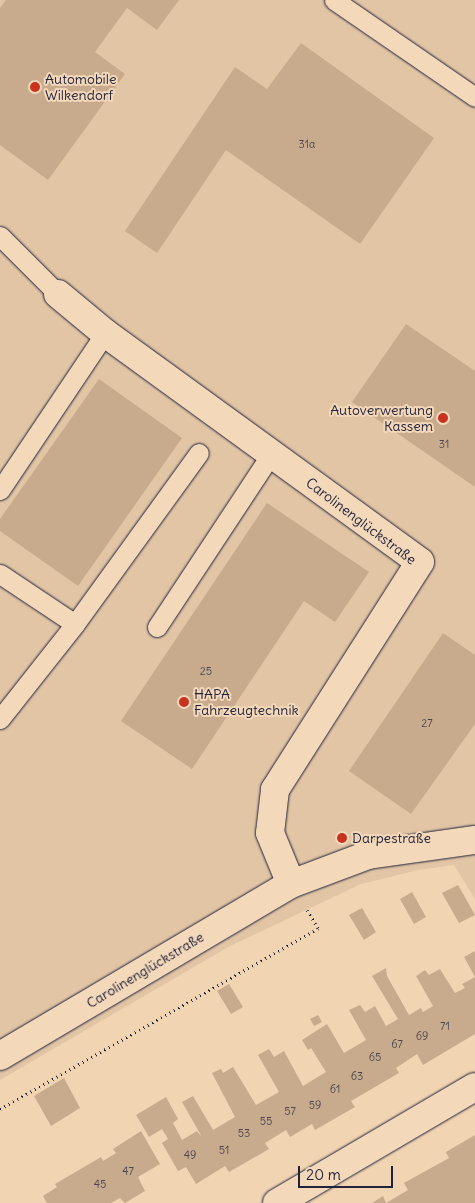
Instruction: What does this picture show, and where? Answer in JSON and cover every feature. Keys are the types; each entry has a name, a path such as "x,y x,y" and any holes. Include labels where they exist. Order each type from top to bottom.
{"street":[{"name":"Carolinenglückstraße","path":"58,294 105,333 420,562 275,790 270,833 291,884"},
{"name":"Carolinenglückstraße","path":"0,1056 291,884 368,855 475,840"},
{"path":"277,1203 475,1087"}],"lane":[{"path":"334,0 474,95"},
{"path":"0,236 58,294"},
{"path":"0,490 105,333"},
{"path":"0,719 75,624 199,453"},
{"path":"157,627 271,454"},
{"path":"0,574 75,624"}],"path":[{"path":"0,1109 318,928 291,884"}],"shaded area":[{"path":"0,0 475,0 475,899 454,865 418,870 361,884 230,946 0,1080"}],"building":[{"path":"6,0 179,0 157,30 127,8 95,52 125,74 48,180 0,145 0,8"},
{"path":"301,43 434,138 360,244 226,150 157,253 125,231 235,67 267,89"},
{"path":"406,324 475,371 475,487 352,402"},
{"path":"99,379 182,438 78,586 0,531 0,519"},
{"path":"267,503 369,572 335,622 304,601 192,769 121,721"},
{"path":"443,633 475,655 475,724 411,814 349,771"},
{"path":"458,885 475,915 459,923 442,893"},
{"path":"412,892 426,917 414,924 400,899"},
{"path":"362,908 376,932 364,940 349,915"},
{"path":"475,951 475,977 464,957"},
{"path":"386,968 387,976 409,1015 421,1008 423,1012 433,1006 416,976 425,970 429,975 440,969 455,993 465,988 462,984 475,977 475,1034 423,1065 417,1054 396,1068 399,1073 351,1101 355,1107 315,1130 312,1124 290,1137 286,1130 265,1143 269,1149 229,1172 225,1166 196,1184 186,1167 178,1171 162,1143 168,1139 162,1129 149,1137 136,1115 166,1097 178,1119 173,1123 182,1140 197,1131 202,1137 182,1102 193,1096 213,1130 235,1117 212,1073 221,1069 223,1073 233,1067 256,1105 279,1092 258,1055 269,1049 274,1057 284,1051 303,1086 326,1072 311,1048 308,1050 302,1040 327,1024 344,1053 366,1040 349,1010 360,1005 365,1012 375,1006 386,1026 398,1019 372,976"},
{"path":"229,984 243,1007 231,1014 217,991"},
{"path":"318,1015 322,1022 314,1026 310,1019"},
{"path":"64,1078 80,1108 51,1126 34,1096"},
{"path":"141,1131 160,1164 138,1177 145,1191 125,1203 120,1198 111,1203 47,1203 43,1196 57,1187 55,1184 101,1157 103,1161 116,1153 113,1149"},
{"path":"475,1135 475,1203 386,1203 408,1190 404,1183 449,1158 446,1152"},
{"path":"383,1196 386,1203 372,1203"}],"place":[{"name":"Automobile Wilkendorf","path":"35,87"},
{"name":"Autoverwertung Kassem","path":"443,418"},
{"name":"HAPA Fahrzeugtechnik","path":"184,702"},
{"name":"Darpestraße","path":"342,838"}]}
